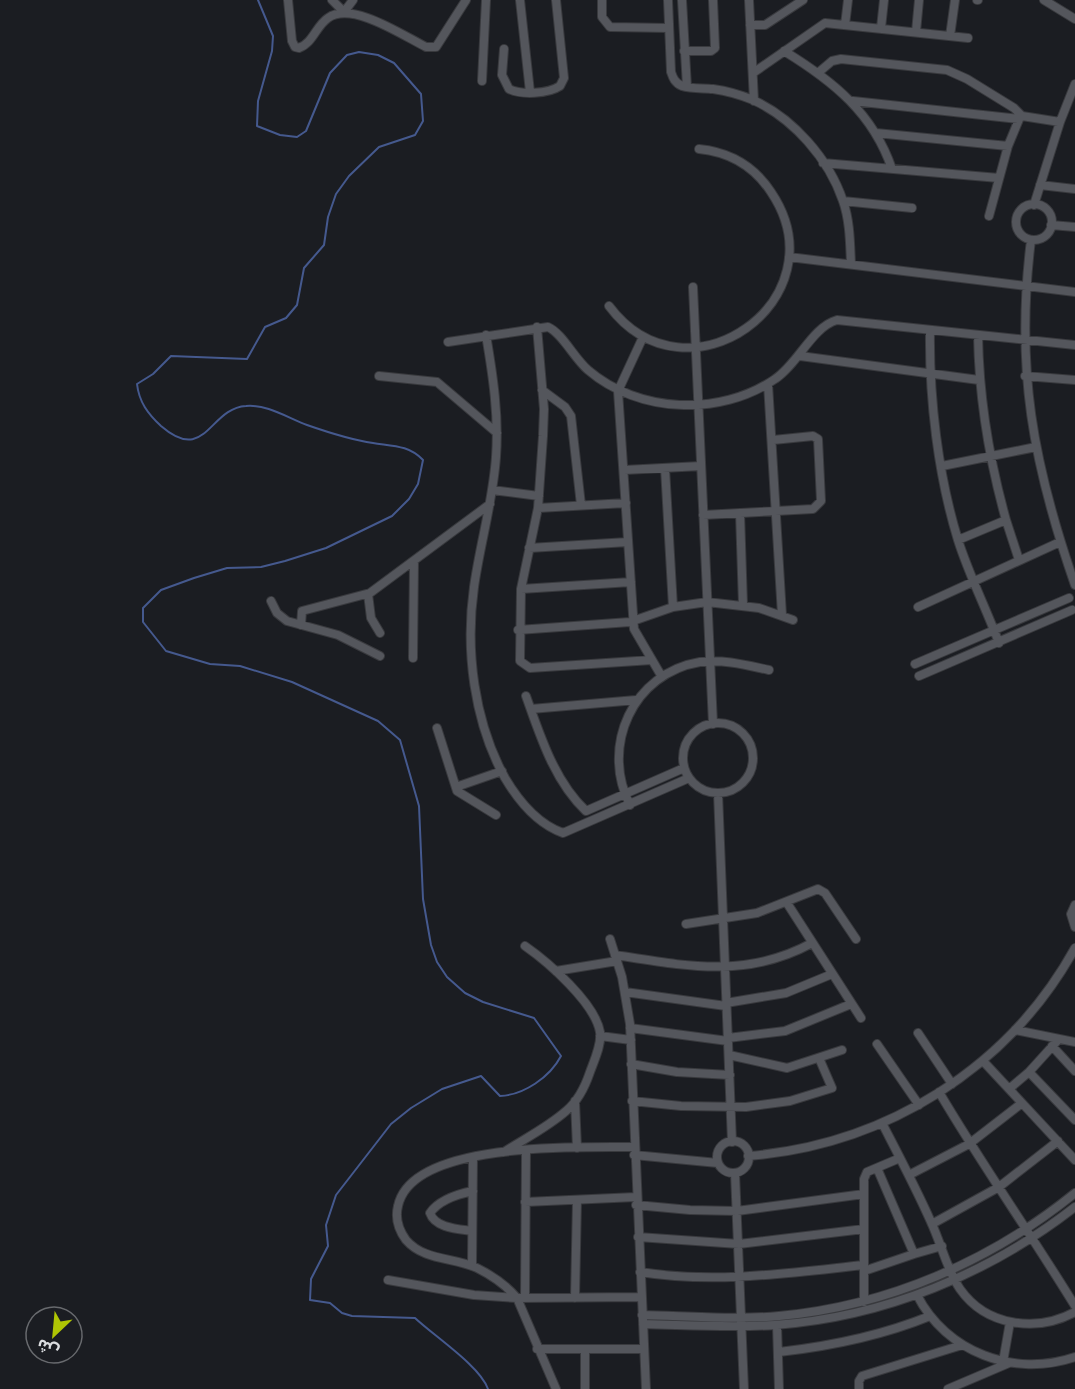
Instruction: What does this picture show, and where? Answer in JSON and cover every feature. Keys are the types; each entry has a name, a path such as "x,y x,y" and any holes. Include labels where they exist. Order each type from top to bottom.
{"street":[{"path":"288,0 292,41 297,48 307,44 326,19 344,12 361,15 434,48 440,44 466,0"},
{"path":"332,0 344,12"},
{"path":"344,12 353,0"},
{"path":"482,81 486,0"},
{"path":"520,0 530,92"},
{"path":"504,49 504,82 513,91 555,90 563,81 556,0"},
{"path":"602,0 603,20 612,28 669,28"},
{"path":"668,0 672,76 676,82 687,87 714,89 754,100 781,117 804,139 824,163 843,201 848,222 851,264"},
{"path":"682,0 687,87"},
{"path":"684,51 711,51 715,48 713,0"},
{"path":"749,0 754,100"},
{"path":"786,0 787,11"},
{"path":"750,25 765,25 803,0"},
{"path":"845,25 848,0"},
{"path":"880,28 884,0"},
{"path":"916,32 919,0"},
{"path":"950,36 955,0"},
{"path":"1044,0 1075,19"},
{"path":"753,73 821,25 880,28 968,38"},
{"path":"670,42 684,41"},
{"path":"784,51 819,72 853,101 876,133 892,169"},
{"path":"819,72 832,61 841,59 941,68 967,79 1014,108 1020,117"},
{"path":"1034,205 1060,122 1075,84"},
{"path":"853,101 1060,122"},
{"path":"989,216 1008,146 1020,117"},
{"path":"876,133 1008,146"},
{"path":"609,306 626,326 643,337 668,345 696,347 724,341 756,321 778,291 789,257 784,219 766,185 740,162 724,154 699,149"},
{"path":"824,163 999,178"},
{"path":"1040,185 1075,189"},
{"path":"843,201 912,208"},
{"path":"1034,205 1049,214 1051,225 1042,238 1031,240 1017,230 1016,218 1023,208 1034,205"},
{"path":"1051,225 1075,227"},
{"path":"915,664 1069,597 1075,586 1060,542 1036,447 1025,376 1025,286 1031,240"},
{"path":"789,257 1075,291"},
{"path":"693,287 713,724"},
{"path":"448,342 545,326 554,330 584,366 618,391 653,402 699,405 741,397 768,384 800,356 822,327 837,320 1075,345"},
{"path":"537,327 544,427 539,496 521,589 518,630 520,661 527,668 652,660"},
{"path":"930,330 929,374 942,466 958,540 999,642"},
{"path":"486,335 495,389 497,434 490,504 474,588 471,648 482,717 502,771 523,805 560,832 568,832 689,778"},
{"path":"978,335 979,381 990,457 1019,560"},
{"path":"643,337 618,391 633,622 635,634 662,677"},
{"path":"800,356 979,381"},
{"path":"379,376 437,382 497,434"},
{"path":"1025,376 1075,380"},
{"path":"768,384 782,615"},
{"path":"542,390 565,407 572,419 581,506"},
{"path":"703,515 813,509 820,503 818,441 813,436 772,440"},
{"path":"942,466 1036,447"},
{"path":"624,470 701,466"},
{"path":"665,468 673,607"},
{"path":"492,490 539,496"},
{"path":"537,508 626,502"},
{"path":"301,625 300,613 303,610 368,594 490,504"},
{"path":"740,513 743,605"},
{"path":"958,540 1006,520"},
{"path":"529,548 628,542"},
{"path":"918,607 1060,542"},
{"path":"412,657 414,561"},
{"path":"521,589 631,582"},
{"path":"368,594 370,618 380,633"},
{"path":"919,676 1073,611 1069,597"},
{"path":"271,601 280,616 301,625 338,635 380,656"},
{"path":"518,630 633,622 673,607 707,602 743,605 793,620"},
{"path":"630,805 618,770 618,751 625,723 636,700 662,677 685,666 710,661 769,670"},
{"path":"526,696 551,760 584,810 592,810 684,768"},
{"path":"531,709 636,700"},
{"path":"713,724 725,724 741,732 751,746 753,758 751,770 741,785 731,791 718,793 702,790 689,778 684,768 684,750 688,739 696,730 713,724"},
{"path":"437,728 456,787 461,794 496,815"},
{"path":"456,787 502,771"},
{"path":"718,793 732,1142"},
{"path":"686,924 757,913 787,903 812,890 820,889 856,939"},
{"path":"787,903 861,1018"},
{"path":"1075,905 1071,914 1075,927"},
{"path":"610,939 625,992 631,1040 636,1201 646,1389"},
{"path":"556,971 616,958 693,967 725,968 770,961 812,943"},
{"path":"503,1152 566,1111 575,1101 584,1089 600,1036 594,1017 556,971 525,946"},
{"path":"748,1156 823,1145 882,1123 919,1105 983,1061 1015,1030 1046,993 1075,948"},
{"path":"625,992 726,1004 786,993 832,974"},
{"path":"630,1028 728,1040 786,1031 851,1004"},
{"path":"1015,1030 1055,1043 1075,1042"},
{"path":"918,1033 952,1084"},
{"path":"600,1036 631,1040"},
{"path":"1055,1043 1075,1071"},
{"path":"1009,1089 1029,1072 1055,1043"},
{"path":"877,1044 919,1105"},
{"path":"729,1055 787,1068 842,1050"},
{"path":"632,1101 731,1108 776,1104 830,1091 832,1086 819,1058"},
{"path":"983,1061 1075,1159"},
{"path":"632,1064 677,1072 730,1075"},
{"path":"1029,1072 1075,1120"},
{"path":"939,1092 969,1144 1028,1229 1075,1306"},
{"path":"575,1101 577,1148"},
{"path":"909,1175 969,1144 1022,1103"},
{"path":"882,1123 932,1224 959,1288 980,1309 1010,1322 1046,1323 1075,1312"},
{"path":"932,1224 999,1187 1058,1141"},
{"path":"521,1298 505,1285 472,1266 423,1252 407,1241 398,1227 397,1212 400,1195 417,1177 448,1163 503,1152 577,1148 634,1151 718,1163 725,1170 735,1173 743,1169 748,1156 742,1144 732,1142 720,1148 718,1163"},
{"path":"526,1151 521,1298 537,1349 556,1389"},
{"path":"472,1266 473,1157"},
{"path":"864,1302 866,1174 900,1158"},
{"path":"877,1168 914,1254"},
{"path":"735,1173 744,1389"},
{"path":"472,1231 442,1225 431,1218 430,1213 434,1207 446,1200 473,1191"},
{"path":"642,1319 742,1317 812,1312 864,1302 952,1271 1028,1229 1075,1192"},
{"path":"525,1202 636,1201 690,1210 737,1211 864,1194"},
{"path":"575,1298 577,1200"},
{"path":"642,1319 743,1327 777,1325 842,1315 917,1294 955,1279 1033,1238 1075,1207"},
{"path":"638,1237 739,1244 864,1229"},
{"path":"640,1272 720,1279 775,1276 864,1268 942,1246"},
{"path":"388,1280 485,1296 641,1297"},
{"path":"917,1294 930,1316 962,1345 1006,1363 1052,1364 1075,1357"},
{"path":"779,1352 832,1346 894,1331 930,1316"},
{"path":"1006,1363 1010,1322"},
{"path":"777,1325 779,1389"},
{"path":"859,1389 862,1376 962,1345"},
{"path":"537,1349 644,1349"},
{"path":"585,1349 585,1389"},
{"path":"948,1389 1006,1363"}],"waterway":[{"path":"258,0 273,36 272,51 258,101 257,126 280,135 297,137 306,131 330,73 347,55 359,52 378,55 394,63 421,94 423,121 415,135 379,147 349,176 336,194 328,217 324,245 304,268 297,305 286,318 265,327 247,359 171,356 153,374 137,384 142,402 161,426 176,436 188,440 207,431 223,415 234,409 254,406 270,409 340,436 406,449 423,460 418,484 409,499 392,516 326,548 261,567 227,568 161,590 143,608 143,622 166,651 210,664 240,666 292,682 378,721 400,740 419,806 423,899 431,945 437,962 447,977 465,993 483,1002 534,1018 561,1056 543,1078 518,1092 500,1096 481,1076 442,1089 411,1108 391,1124 336,1195 326,1225 328,1246 311,1279 310,1300 330,1303 342,1313 352,1316 415,1318 466,1361 488,1389"}]}
